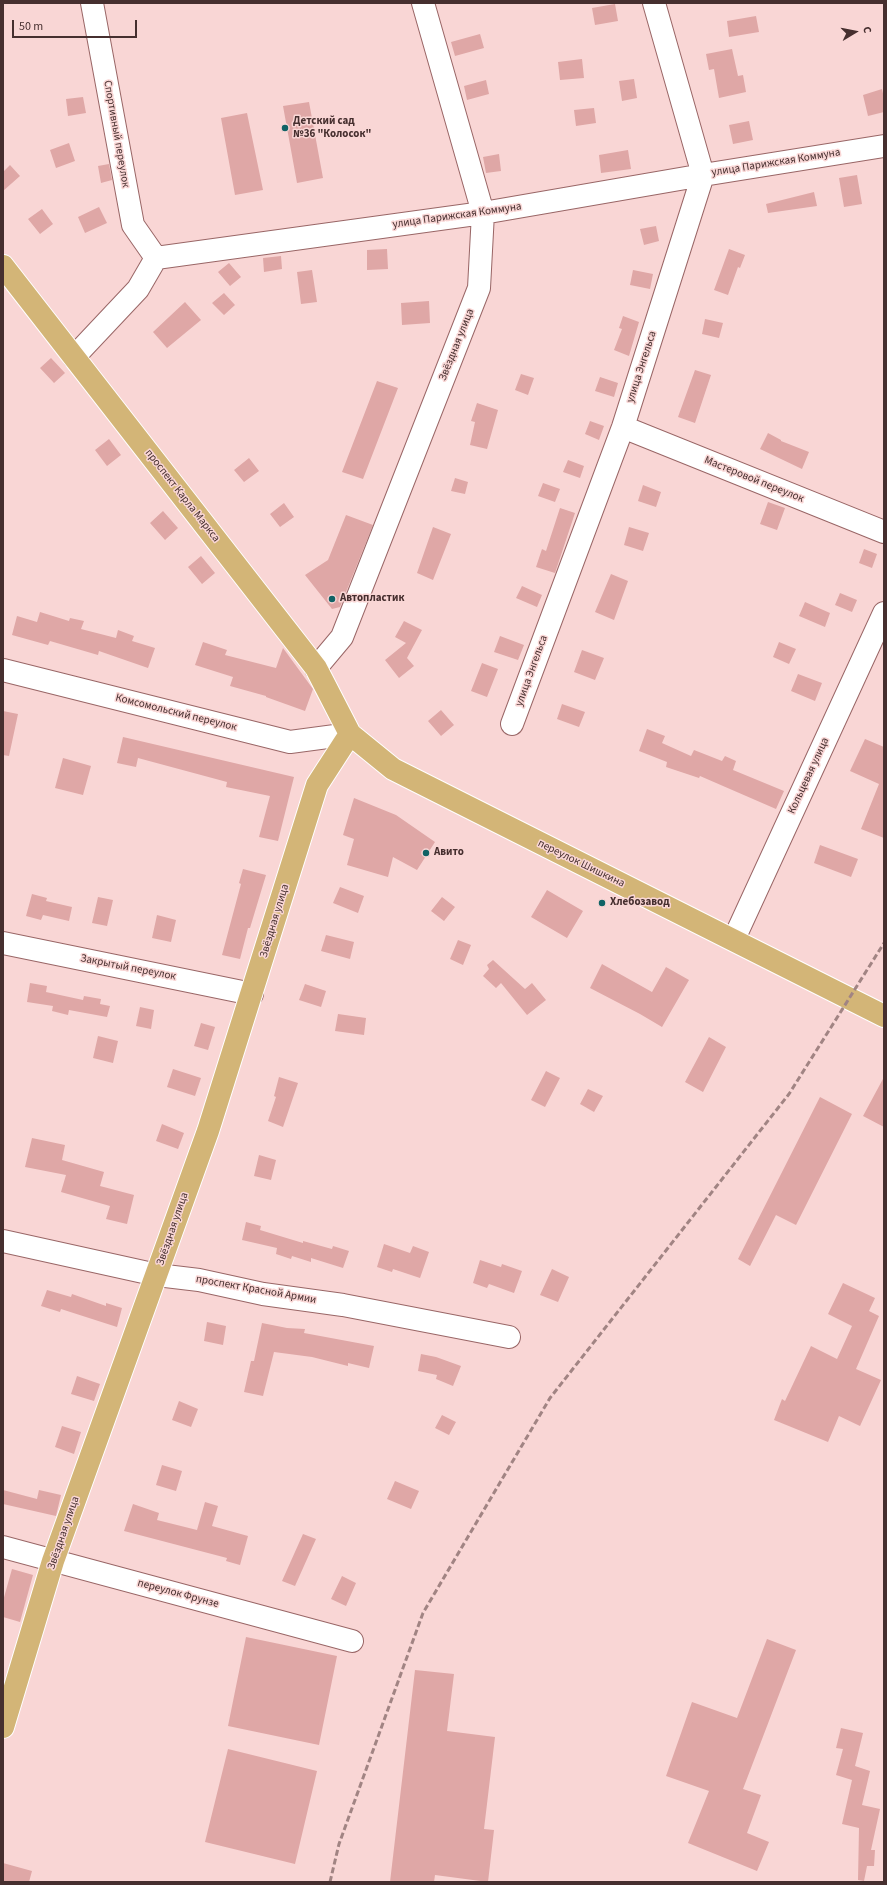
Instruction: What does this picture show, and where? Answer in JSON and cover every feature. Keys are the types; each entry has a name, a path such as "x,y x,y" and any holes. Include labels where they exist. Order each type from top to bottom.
{"main road":[{"name":"проспект Карла Маркса","path":"3,266 316,668 350,734"},
{"name":"переулок Шишкина","path":"350,734 393,769 615,882 734,939 884,1016"},
{"name":"Звёздная улица","path":"3,1727 53,1561 208,1131 317,785 350,734"}],"street":[{"name":"Спортивный переулок","path":"92,3 133,225 156,258"},
{"name":"Звёздная улица","path":"316,668 342,637 479,288 483,214 423,3"},
{"path":"654,3 704,175"},
{"name":"улица Парижская Коммуна","path":"156,258 483,214 704,175 884,146"},
{"name":"улица Энгельса","path":"512,724 623,427 704,175"},
{"path":"74,357 138,288 156,258"},
{"name":"Мастеровой переулок","path":"623,427 884,532"},
{"name":"Кольцевая улица","path":"734,939 884,613"},
{"name":"Комсомольский переулок","path":"3,670 290,742 350,734"},
{"name":"Закрытый переулок","path":"3,943 252,994"},
{"name":"проспект Красной Армии","path":"3,1241 157,1275 199,1280 263,1294 416,1318 509,1337"},
{"name":"переулок Фрунзе","path":"3,1547 352,1640"}],"building":[{"path":"615,4 618,21 595,25 592,8"},
{"path":"756,16 759,32 729,37 727,21"},
{"path":"480,34 484,48 455,56 451,42"},
{"path":"732,49 738,76 743,75 746,92 719,98 714,69 709,70 706,54"},
{"path":"582,59 584,78 560,80 558,62"},
{"path":"634,79 637,98 622,101 619,81"},
{"path":"486,80 489,94 467,100 464,86"},
{"path":"882,89 884,98 884,112 868,116 863,95"},
{"path":"83,97 86,113 68,116 66,99"},
{"path":"309,102 323,178 297,183 283,106"},
{"path":"594,108 596,123 576,126 574,110"},
{"path":"247,113 263,190 235,195 221,118"},
{"path":"749,121 753,140 733,144 729,125"},
{"path":"69,143 75,161 56,168 50,150"},
{"path":"628,150 631,169 601,173 599,155"},
{"path":"499,154 501,171 486,173 483,157"},
{"path":"109,164 112,180 101,183 98,166"},
{"path":"10,165 20,176 3,191 3,172"},
{"path":"857,175 862,204 844,207 839,178"},
{"path":"814,192 817,206 768,213 766,204"},
{"path":"99,207 107,223 85,233 78,217"},
{"path":"42,209 53,224 40,234 28,219"},
{"path":"656,226 659,241 644,245 640,229"},
{"path":"387,249 388,269 367,270 367,250"},
{"path":"729,249 745,255 740,268 738,267 728,295 714,290"},
{"path":"281,256 282,269 264,272 263,258"},
{"path":"229,263 241,277 230,286 218,272"},
{"path":"312,270 317,302 301,304 297,272"},
{"path":"633,270 653,274 650,289 630,285"},
{"path":"224,293 235,305 224,315 212,303"},
{"path":"429,301 430,323 402,325 401,303"},
{"path":"185,302 201,320 167,348 153,332"},
{"path":"623,316 639,322 629,356 614,350 622,329 619,328"},
{"path":"705,319 723,323 719,338 702,334"},
{"path":"51,358 65,373 54,383 40,368"},
{"path":"695,370 711,375 695,423 678,417"},
{"path":"521,374 534,378 528,395 515,390"},
{"path":"600,377 618,383 614,397 595,391"},
{"path":"377,381 398,388 363,479 342,472"},
{"path":"477,403 498,410 487,449 470,445 475,422 471,421"},
{"path":"590,421 604,426 599,440 585,434"},
{"path":"768,433 781,441 809,452 802,469 760,449"},
{"path":"109,439 121,455 107,466 95,450"},
{"path":"249,458 259,471 244,482 234,470"},
{"path":"568,460 584,466 580,478 563,472"},
{"path":"455,478 468,482 465,494 451,491"},
{"path":"543,483 560,489 555,502 538,496"},
{"path":"643,485 661,492 656,507 638,501"},
{"path":"768,502 785,508 777,530 760,524"},
{"path":"284,503 294,517 280,527 270,514"},
{"path":"560,508 575,513 555,573 536,567 542,549 546,551"},
{"path":"163,511 178,528 165,540 150,523"},
{"path":"346,515 373,525 340,607 332,609 305,575 328,560"},
{"path":"433,527 451,534 433,580 417,573"},
{"path":"629,527 649,533 643,551 624,545"},
{"path":"864,549 877,554 872,568 859,563"},
{"path":"201,556 215,573 202,584 188,567"},
{"path":"611,574 628,581 614,620 595,612"},
{"path":"522,586 542,595 537,607 516,598"},
{"path":"840,593 857,600 852,612 835,605"},
{"path":"805,602 830,613 825,627 799,616"},
{"path":"40,612 69,621 70,618 84,621 81,629 116,638 118,630 134,636 132,641 155,648 148,668 99,651 98,655 50,641 48,645 12,635 17,616 37,622"},
{"path":"404,621 422,630 407,658 414,666 399,678 385,660 406,643 395,637"},
{"path":"500,636 524,645 518,660 494,652"},
{"path":"203,642 227,650 225,655 276,668 283,648 313,689 305,711 266,696 230,686 233,677 195,665"},
{"path":"779,642 796,649 789,664 773,657"},
{"path":"582,650 604,658 595,680 574,672"},
{"path":"482,663 498,669 487,697 471,691"},
{"path":"798,674 822,683 815,701 791,691"},
{"path":"562,704 585,712 579,727 557,719"},
{"path":"441,710 454,725 441,736 428,721"},
{"path":"3,711 18,714 9,756 3,755"},
{"path":"647,729 665,736 662,743 691,756 694,750 722,761 725,756 736,761 733,770 784,791 776,809 700,776 699,778 666,767 667,762 639,751"},
{"path":"123,737 294,777 278,841 259,837 270,796 226,787 227,782 138,758 136,767 117,763"},
{"path":"865,739 884,747 884,838 861,829 879,784 850,771"},
{"path":"63,758 91,766 83,795 55,788"},
{"path":"354,798 396,815 435,842 417,870 393,857 388,877 347,865 354,839 343,835"},
{"path":"820,845 858,859 851,877 814,863"},
{"path":"243,869 266,875 250,928 248,928 240,959 222,955 241,884 239,883"},
{"path":"340,887 364,896 358,913 333,903"},
{"path":"547,890 583,911 567,938 531,917"},
{"path":"32,894 47,898 46,901 72,907 69,921 43,915 41,920 26,916"},
{"path":"98,897 113,900 107,926 92,923"},
{"path":"442,897 455,907 444,921 431,911"},
{"path":"157,915 176,920 171,942 152,938"},
{"path":"326,935 354,942 350,959 321,951"},
{"path":"458,940 471,945 463,965 450,959"},
{"path":"493,960 525,989 532,983 546,1000 527,1015 501,983 496,988 483,976 489,969 487,965"},
{"path":"602,964 652,992 666,967 689,980 662,1027 590,988"},
{"path":"30,983 47,986 46,992 83,1000 84,996 101,999 100,1004 110,1006 107,1017 69,1010 68,1015 52,1011 53,1006 27,1002"},
{"path":"305,984 326,991 321,1007 299,1000"},
{"path":"140,1007 154,1010 151,1029 136,1026"},
{"path":"338,1014 366,1018 364,1035 335,1031"},
{"path":"201,1023 215,1027 208,1050 194,1046"},
{"path":"98,1036 118,1041 113,1063 93,1058"},
{"path":"709,1037 726,1047 703,1092 685,1082"},
{"path":"173,1069 201,1078 195,1096 167,1087"},
{"path":"546,1071 560,1078 545,1107 531,1100"},
{"path":"279,1077 298,1083 283,1127 268,1121 276,1097 274,1096"},
{"path":"884,1077 884,1127 863,1116"},
{"path":"588,1089 603,1096 594,1112 580,1104"},
{"path":"820,1097 852,1114 796,1225 776,1215 750,1266 738,1259"},
{"path":"162,1124 184,1133 178,1149 156,1141"},
{"path":"32,1138 65,1145 62,1160 104,1172 100,1186 134,1195 127,1224 106,1219 110,1206 61,1192 66,1175 25,1167"},
{"path":"259,1155 276,1160 271,1180 254,1176"},
{"path":"246,1222 261,1226 260,1230 303,1243 303,1241 332,1249 333,1246 349,1251 343,1268 311,1258 311,1262 292,1256 291,1259 276,1254 277,1248 242,1240"},
{"path":"384,1244 410,1253 413,1246 429,1252 420,1278 393,1269 392,1272 377,1267"},
{"path":"480,1260 501,1267 502,1264 522,1271 514,1293 489,1284 487,1288 473,1283"},
{"path":"552,1269 569,1277 558,1302 540,1295"},
{"path":"843,1283 875,1298 869,1311 879,1316 856,1369 881,1380 860,1426 839,1416 828,1442 774,1420 782,1399 785,1401 811,1346 837,1359 852,1326 828,1314"},
{"path":"47,1290 71,1297 72,1294 106,1306 106,1303 122,1308 117,1327 61,1309 60,1312 41,1306"},
{"path":"207,1322 226,1326 223,1345 204,1341"},
{"path":"262,1323 287,1328 305,1329 304,1333 374,1346 369,1368 348,1363 348,1366 312,1357 274,1352 263,1396 244,1392 251,1361 254,1361"},
{"path":"421,1354 436,1357 461,1366 453,1386 436,1379 437,1375 418,1371"},
{"path":"77,1376 100,1384 94,1401 71,1394"},
{"path":"179,1401 198,1409 191,1427 172,1420"},
{"path":"442,1415 456,1422 449,1435 435,1428"},
{"path":"62,1426 81,1432 74,1454 55,1447"},
{"path":"162,1465 182,1471 176,1491 156,1485"},
{"path":"395,1481 419,1491 411,1509 387,1499"},
{"path":"3,1490 37,1499 39,1490 61,1495 56,1516 3,1504"},
{"path":"205,1502 218,1506 212,1526 248,1536 240,1565 226,1561 227,1558 124,1531 133,1504 159,1513 157,1520 197,1530"},
{"path":"303,1534 316,1539 295,1586 282,1581"},
{"path":"12,1569 33,1575 20,1622 3,1617 3,1601"},
{"path":"342,1576 356,1583 346,1606 331,1599"},
{"path":"246,1637 337,1656 319,1745 228,1726"},
{"path":"767,1639 796,1650 743,1789 761,1795 747,1833 769,1842 757,1871 688,1843 709,1791 666,1776 692,1702 737,1718"},
{"path":"415,1670 454,1674 447,1731 495,1737 484,1829 494,1830 488,1882 435,1875 434,1882 390,1882"},
{"path":"841,1728 863,1733 855,1766 870,1771 862,1805 880,1809 871,1850 875,1850 874,1866 867,1866 864,1881 858,1880 859,1828 842,1824 852,1780 836,1775 843,1749 836,1748"},
{"path":"228,1749 317,1771 295,1864 205,1842"},
{"path":"3,1863 32,1871 29,1882 3,1882"}],"railway":[{"path":"330,1882 339,1844 423,1613 550,1398 789,1094 884,943"}],"place":[{"name":"Детский сад №36 \"Колосок\"","path":"285,128"},
{"name":"Автопластик","path":"332,599"},
{"name":"Авито","path":"426,853"},
{"name":"Хлебозавод","path":"602,903"}]}
